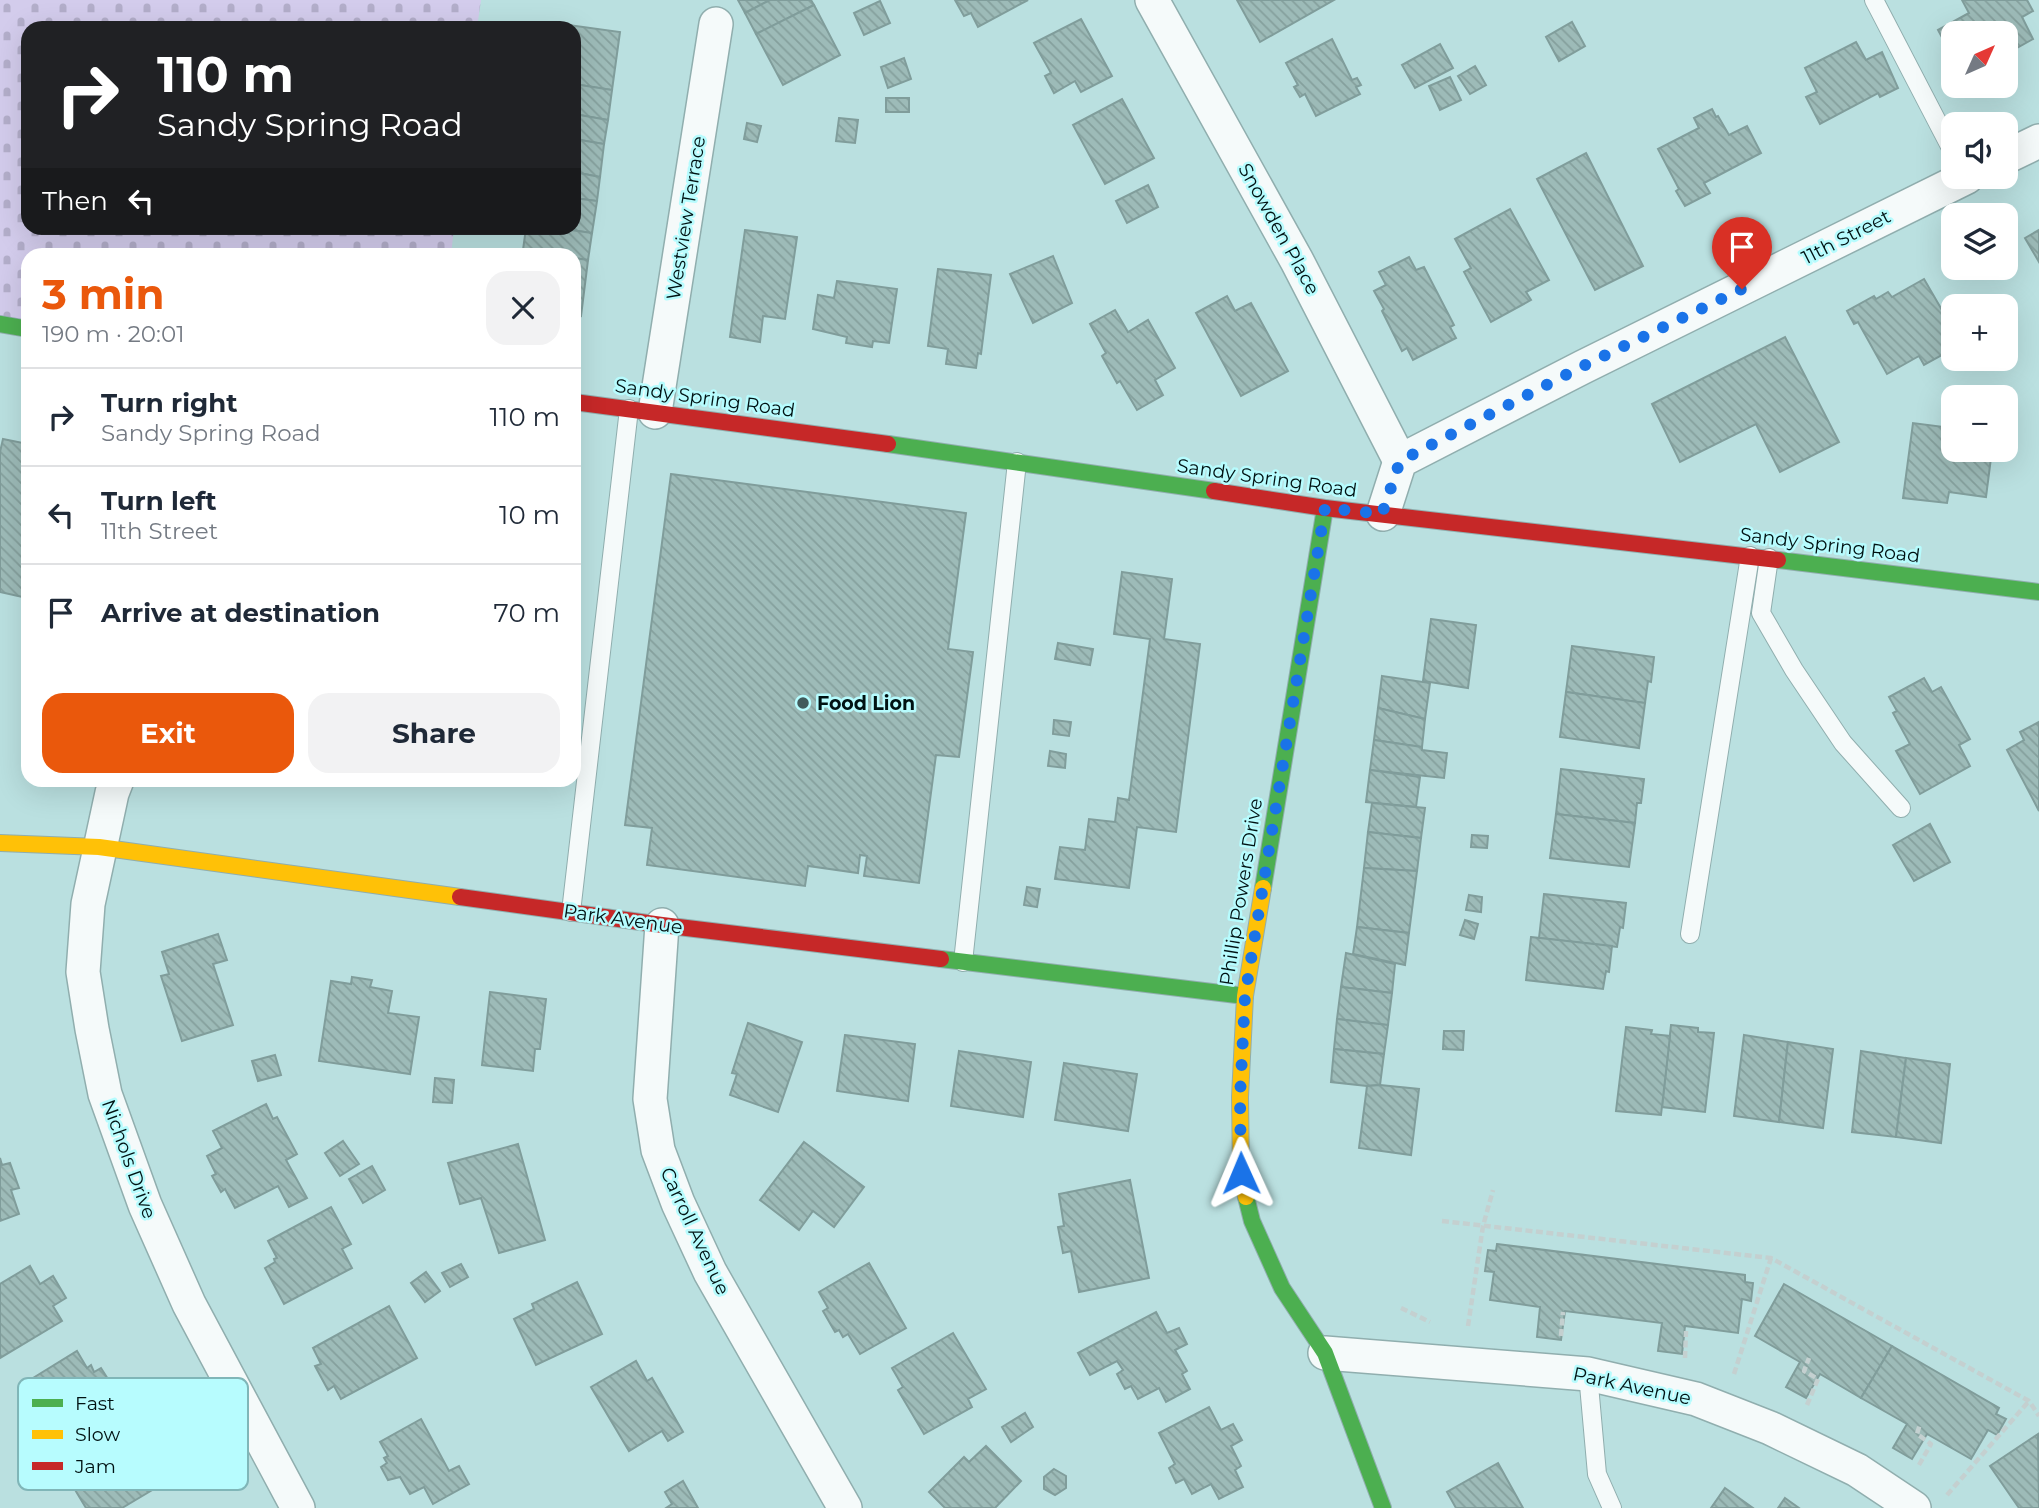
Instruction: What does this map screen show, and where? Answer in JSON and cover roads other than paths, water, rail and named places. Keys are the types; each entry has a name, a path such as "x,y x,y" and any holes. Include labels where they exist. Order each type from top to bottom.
{"street":[{"name":"Snowden Place","path":"1152,0 1297,261 1400,461"},
{"name":"Westview Terrace","path":"642,411 716,24"},
{"path":"2018,151 2039,141"},
{"name":"11th Street","path":"1400,461 1583,366 1942,189"},
{"path":"0,324 21,328"},
{"name":"Sandy Spring Road","path":"581,403 1017,462 1325,508 1769,558 2039,592"},
{"path":"1382,514 1400,461"},
{"name":"Phillip Powers Drive","path":"1325,508 1245,996 1240,1097 1241,1173 1252,1221 1282,1288 1325,1353 1383,1508"},
{"name":"Nichols Drive","path":"114,787 88,904 83,972 92,1029 105,1094 145,1205 189,1304 229,1378"},
{"name":"Park Avenue","path":"0,844 99,847 662,925 1245,996"},
{"name":"Carroll Avenue","path":"662,925 650,1098 657,1150 710,1272 845,1508"},
{"name":"Park Avenue","path":"1325,1353 1588,1374 1696,1399 1770,1428 1930,1503"},
{"name":"Nichols Drive","path":"248,1414 298,1508"}],"lane":[{"path":"1874,0 1941,129"},
{"path":"571,912 642,411"},
{"path":"963,962 1017,462"},
{"path":"1690,934 1750,556"},
{"path":"1769,558 1761,613 1794,670 1843,743 1901,808"},
{"path":"1588,1374 1597,1474 1612,1508"}],"place":[{"name":"Food Lion","path":"803,703"}]}
